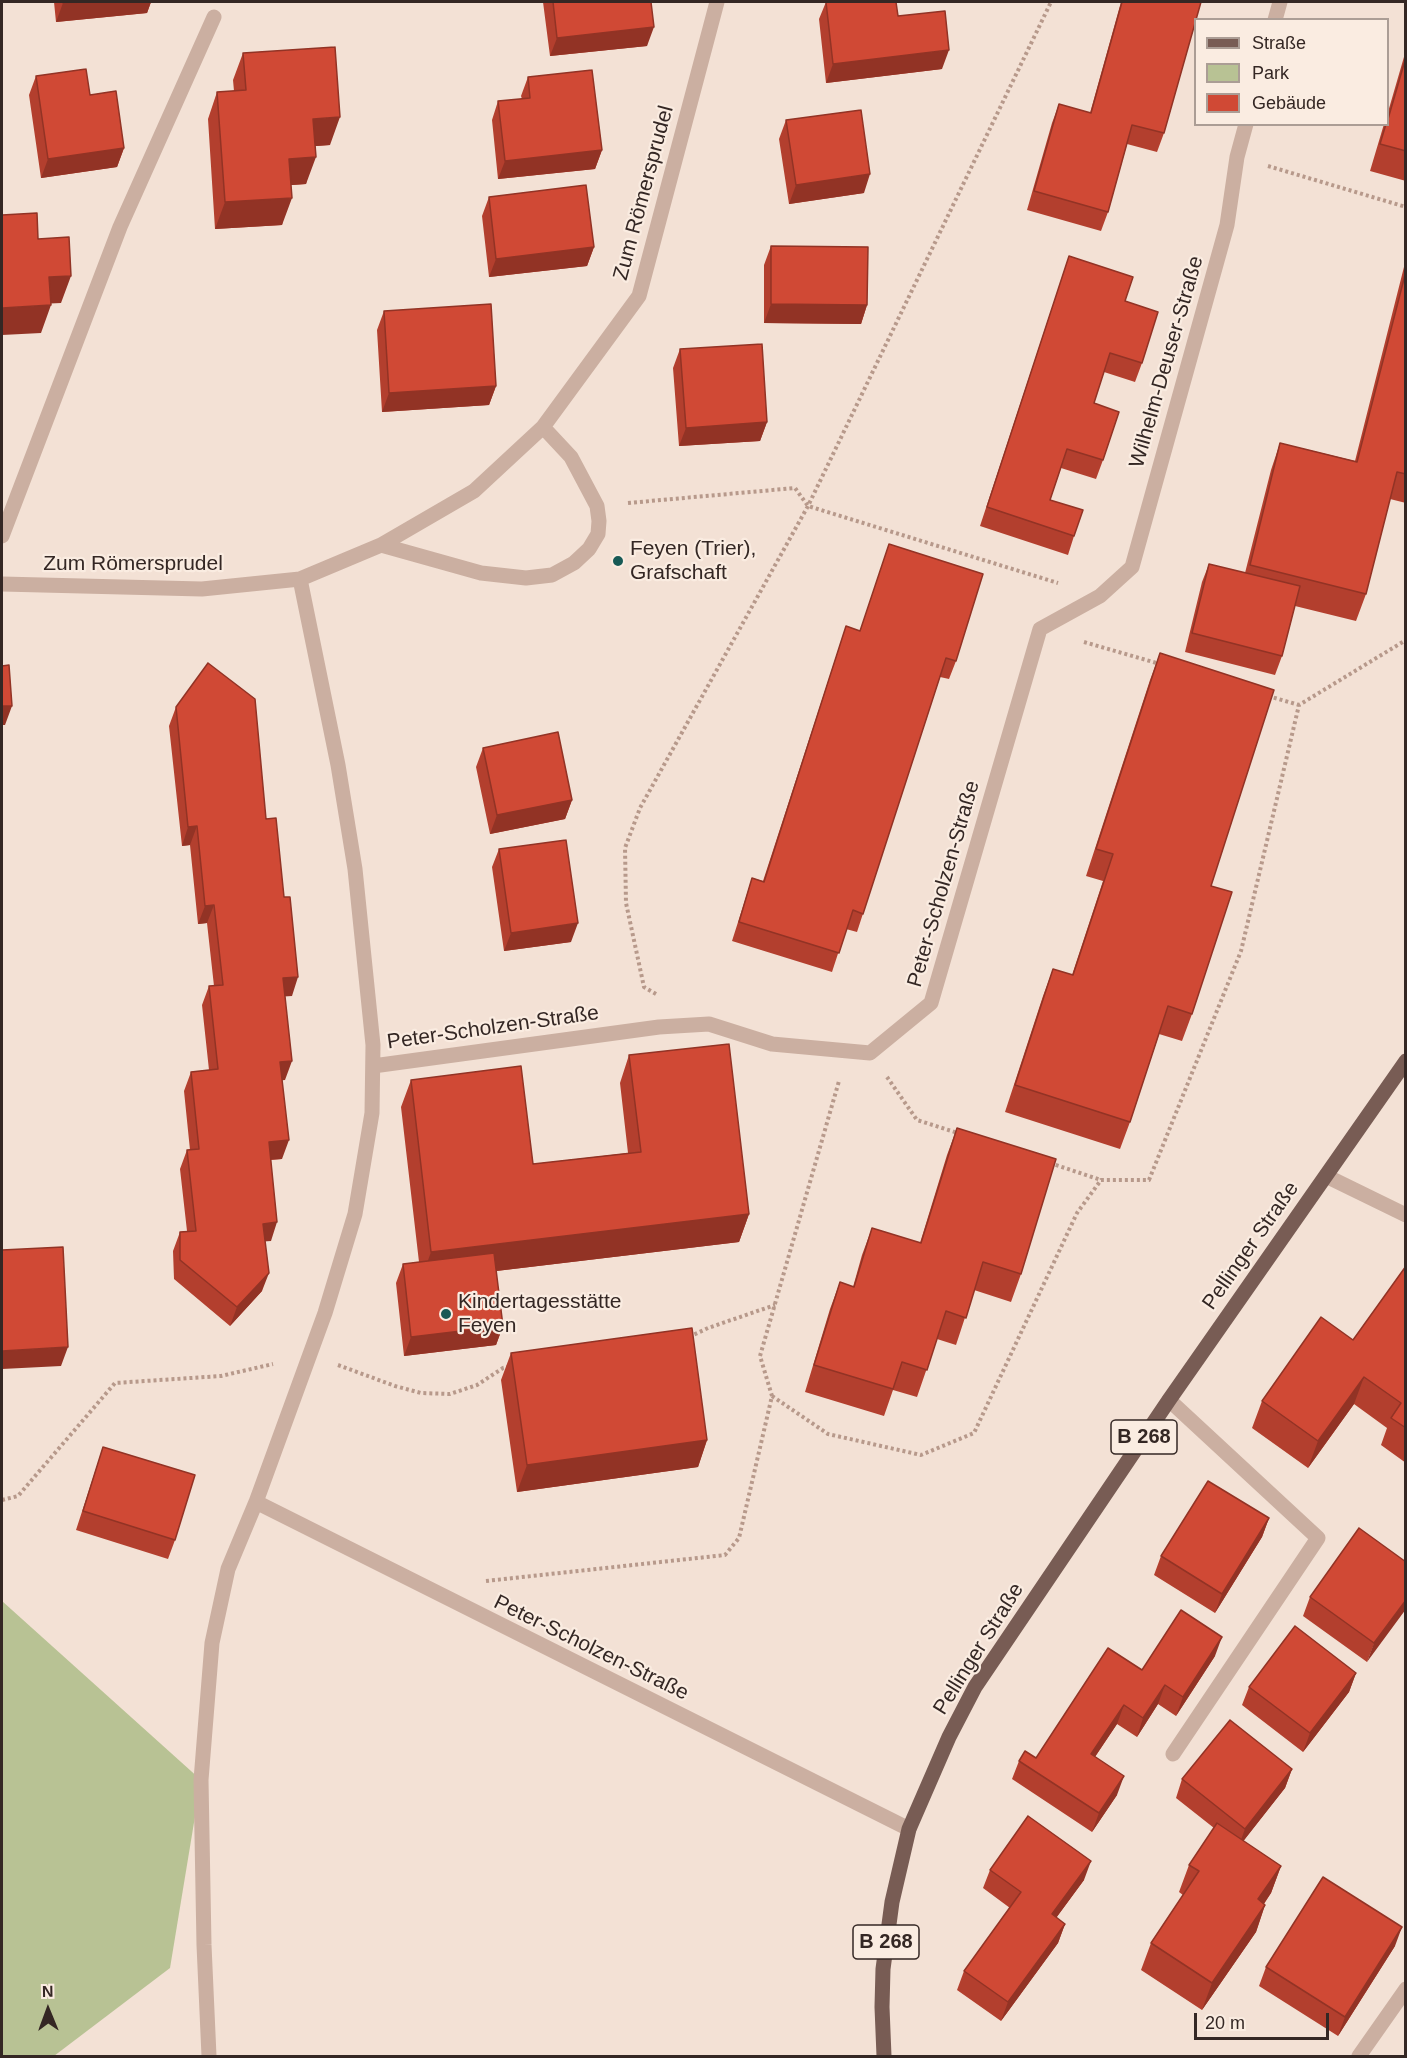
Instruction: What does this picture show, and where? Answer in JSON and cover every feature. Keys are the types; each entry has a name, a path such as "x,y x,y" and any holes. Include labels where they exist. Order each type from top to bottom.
{"main road":[{"name":"Pellinger Straße","path":"884,2056 882,2007 886,1939 909,1829 949,1737 975,1687 1169,1400 1406,1061"}],"street":[{"name":"Zum Römersprudel","path":"2,584 202,589 300,579 381,545 474,491 543,427 639,296 717,2"},
{"path":"1276,18 1281,2"},
{"path":"2,536 120,227 213,17"},
{"name":"Wilhelm-Deuser-Straße","path":"1100,596 1132,567 1227,225 1237,157 1245,126"},
{"path":"381,545 481,573 526,579 552,575 574,563 589,549 598,534 597,506 571,457 543,427"},
{"name":"Peter-Scholzen-Straße","path":"209,2056 201,1780 212,1643 228,1569 256,1502 310,1355 355,1214 372,1113 373,1066 367,975 355,869 338,765 300,579"},
{"path":"1040,629 1100,596"},
{"name":"Peter-Scholzen-Straße","path":"373,1066 659,1027 709,1024 772,1044 870,1053 931,1004 1040,629"},
{"name":"Pellinger Straße","path":"1326,1176 1406,1215"},
{"path":"1169,1400 1318,1538 1173,1754"},
{"name":"Peter-Scholzen-Straße","path":"256,1502 909,1829"},
{"path":"1359,2056 1406,1989"}],"path":[{"path":"663,998 644,987 626,903 625,848 640,808 808,506 1051,2"},
{"path":"1237,157 1406,207"},
{"path":"597,506 795,488 808,506 1100,596"},
{"path":"1040,629 1164,665"},
{"path":"1047,1162 1101,1180 1149,1179 1241,951 1299,705 1406,640"},
{"path":"1265,695 1299,705"},
{"path":"481,1581 725,1555 739,1538 772,1396 759,1356 847,1051"},
{"path":"870,1053 917,1120 971,1137"},
{"path":"772,1396 828,1434 921,1455 974,1433 1077,1213 1101,1180"},
{"path":"688,1337 775,1305"},
{"path":"2,1500 18,1496 115,1383 221,1376 310,1355 394,1386 421,1393 450,1394 477,1385 503,1368 513,1365"}],"green space":[{"path":"2,1601 201,1780 170,1968 54,2056 2,2056"}],"building":[{"path":"553,2 651,2 654,27 557,38"},
{"path":"826,2 896,2 898,16 945,11 949,50 833,64"},
{"path":"1122,2 1201,2 1196,18 1194,18 1194,27 1164,133 1132,125 1108,212 1034,191 1059,104 1091,113"},
{"path":"335,47 340,117 313,119 316,157 289,159 292,198 225,202 217,92 246,90 243,53"},
{"path":"1406,57 1406,151 1380,144 1385,126 1389,126 1389,116"},
{"path":"86,69 90,95 116,91 124,148 48,159 36,76"},
{"path":"592,70 602,150 505,161 498,101 530,98 528,77"},
{"path":"861,110 870,174 796,185 786,120"},
{"path":"586,185 594,247 496,259 489,197"},
{"path":"37,213 38,239 69,237 71,276 49,277 51,305 2,308 2,215"},
{"path":"771,246 868,247 867,305 771,304"},
{"path":"1069,256 1133,277 1125,301 1158,312 1142,363 1110,353 1094,403 1119,412 1103,460 1067,449 1050,500 1083,510 1074,536 987,507"},
{"path":"1406,271 1406,474 1397,472 1366,594 1250,565 1280,443 1357,462"},
{"path":"491,304 496,386 389,393 384,311"},
{"path":"762,344 767,422 686,428 680,349"},
{"path":"889,544 983,574 956,661 946,658 863,914 853,910 839,953 739,922 752,878 764,882 846,626 860,631"},
{"path":"1209,564 1300,586 1282,656 1192,633"},
{"path":"1160,653 1274,690 1211,886 1232,892 1192,1014 1168,1006 1130,1122 1015,1085 1053,969 1073,975 1113,854 1096,849"},
{"path":"208,663 255,699 266,819 276,818 284,897 290,897 298,977 283,978 292,1061 280,1062 289,1140 269,1142 277,1222 263,1224 269,1273 237,1307 180,1260 180,1232 196,1231 187,1150 199,1149 191,1072 218,1069 209,986 223,985 214,905 205,906 197,826 188,827 176,707"},
{"path":"9,665 12,706 2,706 2,666"},
{"path":"558,732 572,800 497,815 483,748"},
{"path":"566,840 578,923 511,933 499,849"},
{"path":"729,1044 749,1214 431,1252 411,1080 521,1066 533,1164 641,1152 629,1055"},
{"path":"957,1128 1056,1159 1021,1274 983,1262 966,1318 946,1311 927,1370 902,1362 893,1389 814,1365 840,1282 854,1287 872,1228 921,1243"},
{"path":"63,1247 68,1347 2,1351 2,1250"},
{"name":"Kindertagesstätte Feyen","path":"494,1253 503,1326 411,1337 403,1264"},
{"path":"1406,1266 1406,1428 1391,1418 1401,1403 1364,1377 1318,1441 1262,1401 1321,1317 1353,1340"},
{"path":"692,1328 707,1440 527,1465 511,1353"},
{"path":"103,1447 195,1475 175,1540 83,1511"},
{"path":"1208,1481 1269,1518 1222,1594 1161,1556"},
{"path":"1359,1528 1406,1562 1406,1600 1374,1643 1310,1597"},
{"path":"1181,1610 1222,1637 1183,1697 1165,1685 1143,1718 1124,1705 1091,1754 1124,1776 1099,1813 1019,1761 1025,1751 1036,1758 1108,1648 1142,1670"},
{"path":"1295,1626 1356,1673 1310,1733 1249,1687"},
{"path":"1230,1720 1292,1769 1245,1829 1182,1779"},
{"path":"1028,1816 1091,1861 1052,1914 1065,1924 1008,2002 964,1971 1021,1892 990,1870"},
{"path":"1217,1823 1281,1866 1258,1899 1265,1905 1212,1983 1151,1943 1199,1871 1189,1865"},
{"path":"1323,1877 1402,1927 1345,2017 1266,1967"}],"place":[{"name":"Feyen (Trier), Grafschaft","path":"618,561"},
{"name":"Kindertagesstätte Feyen","path":"446,1314"}]}
